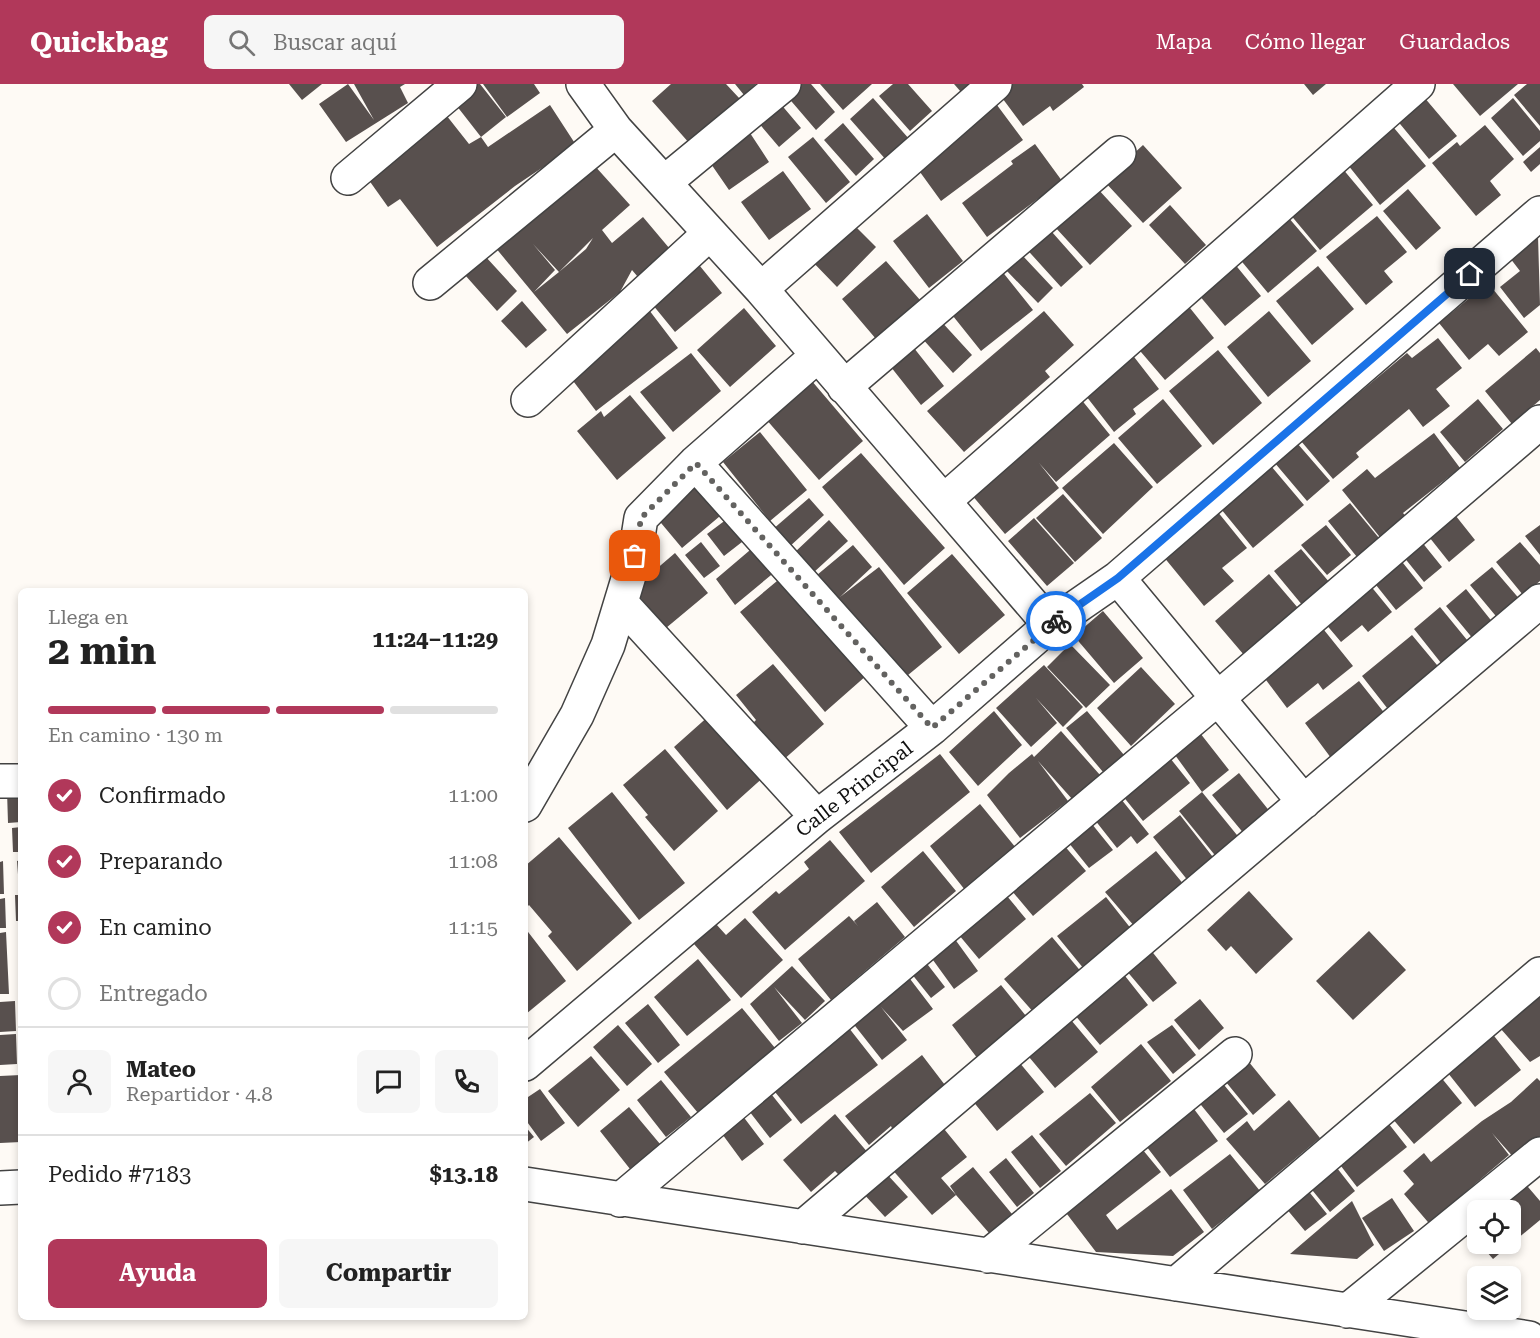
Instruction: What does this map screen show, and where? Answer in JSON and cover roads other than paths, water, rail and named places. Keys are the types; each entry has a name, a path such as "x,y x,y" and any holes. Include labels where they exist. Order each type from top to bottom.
{"street":[{"path":"348,178 460,84"},
{"path":"583,84 616,130 665,182 708,234 761,289 1050,625"},
{"path":"665,182 784,84"},
{"path":"761,289 995,84"},
{"path":"944,501 1418,84"},
{"path":"430,283 616,130"},
{"path":"844,387 1119,153"},
{"name":"Calle Principal","path":"528,1061 817,817 932,728 1050,625 1118,578 1540,213"},
{"path":"528,400 708,234"},
{"path":"528,800 577,715 608,645 635,556 641,518 696,463 818,356"},
{"path":"620,1200 1218,698 1540,422"},
{"path":"696,463 932,728"},
{"path":"1118,578 1304,802"},
{"path":"803,1227 1540,601"},
{"path":"622,604 817,817"},
{"path":"0,781 18,781"},
{"path":"1176,1284 1540,974"},
{"path":"988,1256 1235,1054"},
{"path":"1347,1311 1540,1154"},
{"path":"528,1185 1527,1338 1540,1324"},
{"path":"0,1188 18,1187"}]}
